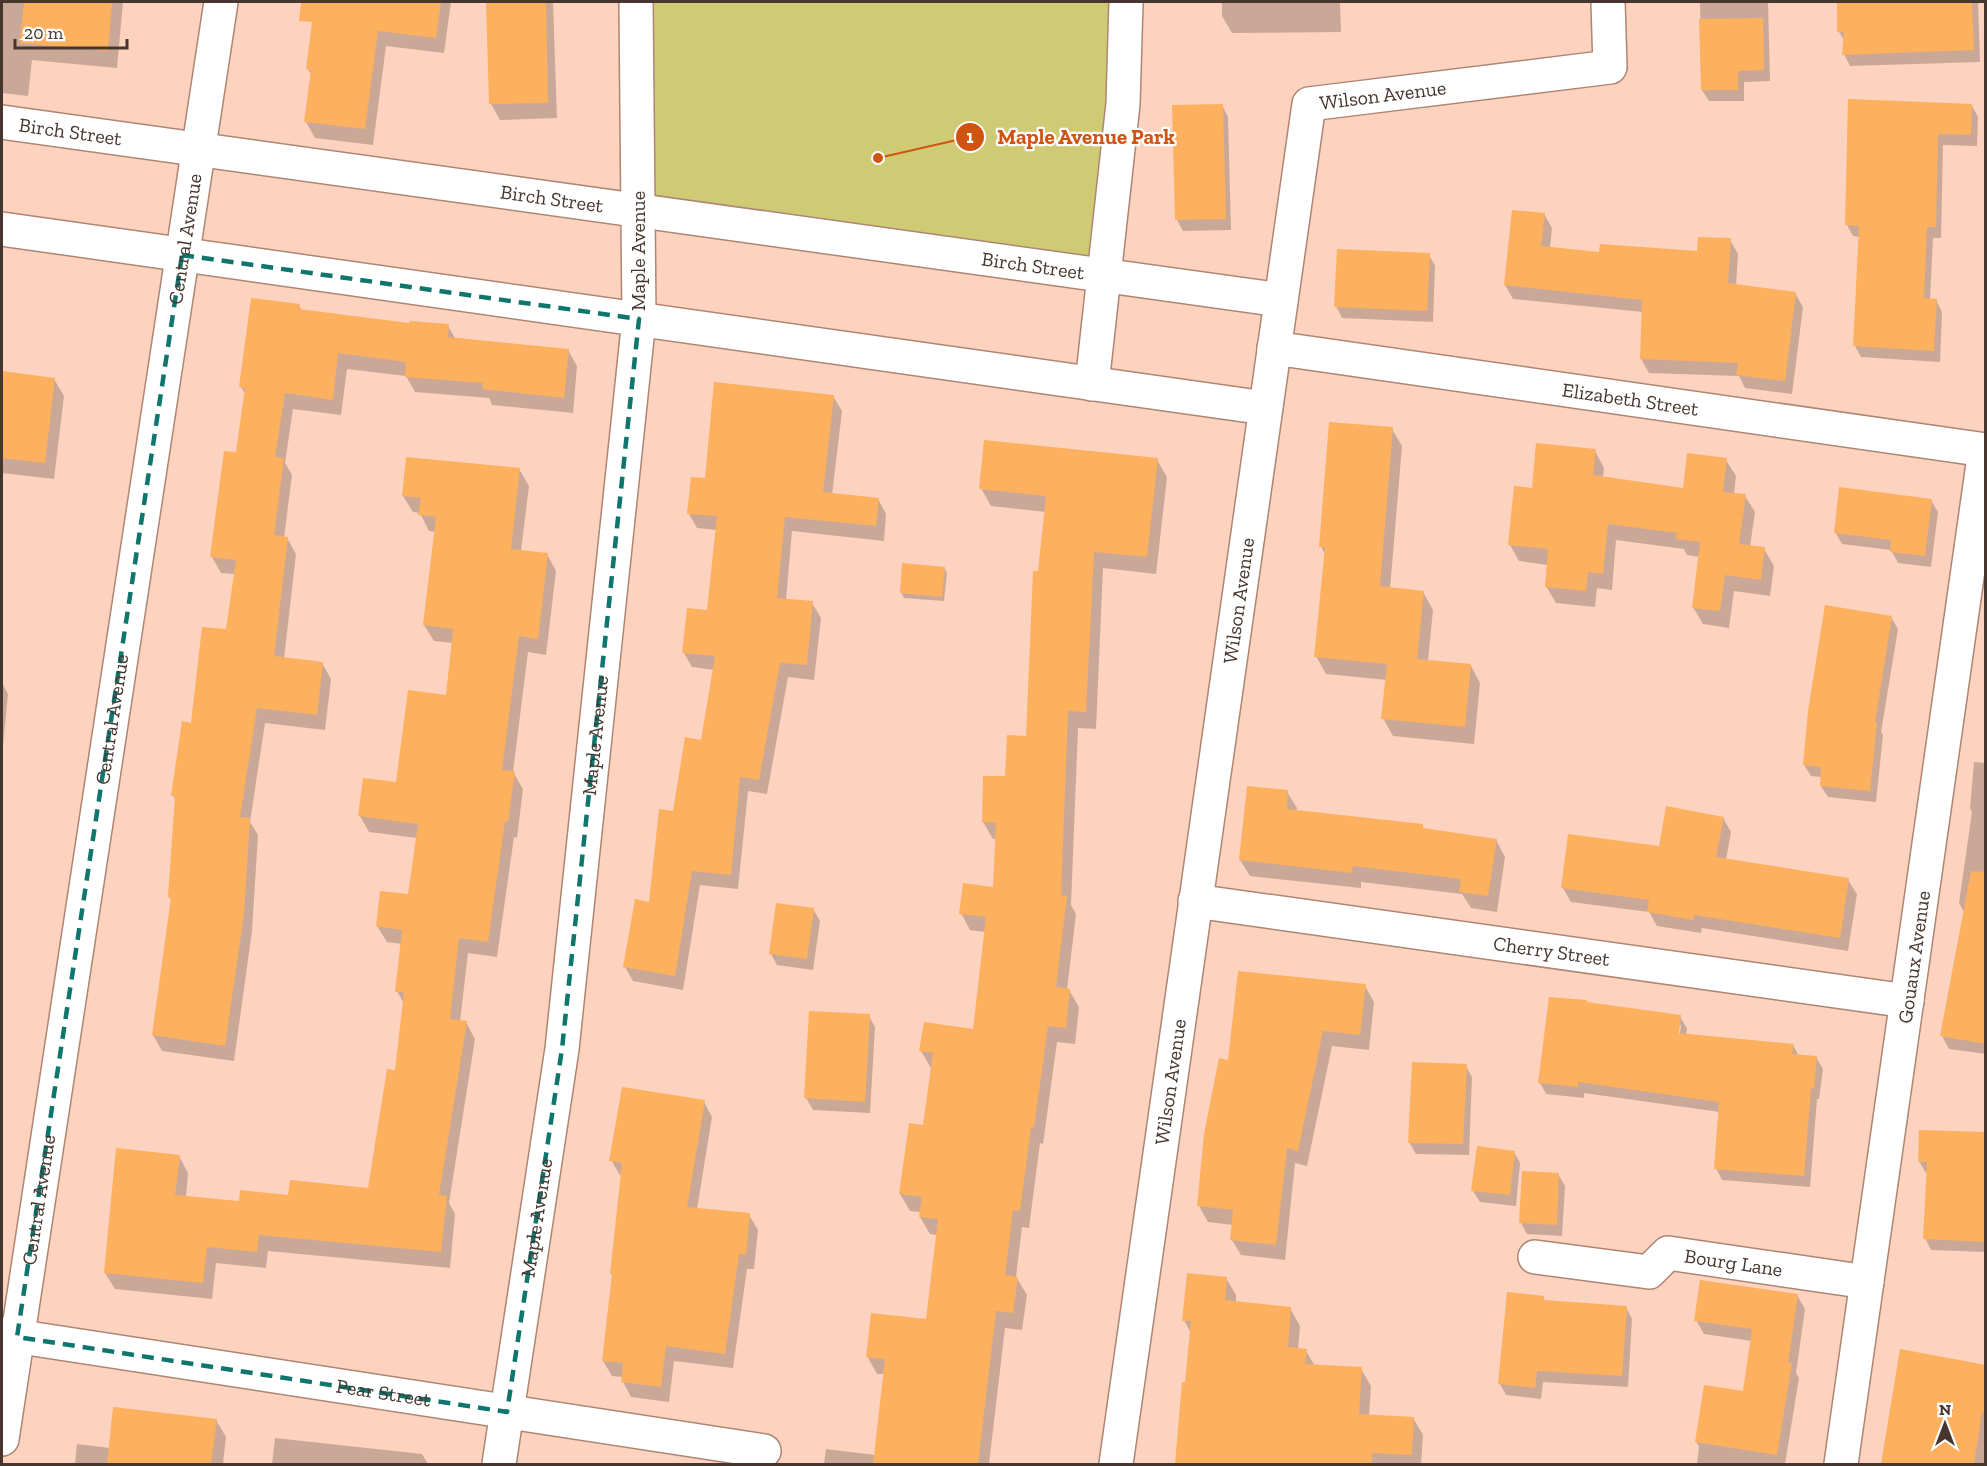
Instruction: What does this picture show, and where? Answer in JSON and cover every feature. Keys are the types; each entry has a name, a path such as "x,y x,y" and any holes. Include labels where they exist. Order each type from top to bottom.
{"street":[{"name":"Central Avenue","path":"2,1439 9,1336 221,2"},
{"name":"Maple Avenue","path":"499,1464 562,1049 639,319 636,2"},
{"path":"1092,384 1123,104 1126,2"},
{"name":"Wilson Avenue","path":"1116,1464 1309,104 1610,67 1608,2"},
{"name":"Birch Street","path":"2,122 1281,300"},
{"path":"2,229 1265,408"},
{"name":"Elizabeth Street","path":"1274,348 1986,450"},
{"name":"Gouaux Avenue","path":"1841,1464 1983,492 1986,450"},
{"name":"Cherry Street","path":"1195,901 1907,1001"},
{"name":"Bourg Lane","path":"1535,1257 1649,1272 1668,1253 1867,1282"},
{"name":"Pear Street","path":"9,1336 764,1451"}],"highlighted area":[{"path":"182,255 639,319 562,1049 507,1412 17,1337"}],"shaded area":[{"path":"636,2 1126,2 1104,276 639,211"}],"building":[{"path":"24,2 112,2 108,51 20,43"},
{"path":"301,2 441,2 436,38 378,31 365,129 304,122 311,70 306,69 312,22 299,21"},
{"path":"486,2 546,2 548,103 489,104"},
{"path":"1837,2 1972,2 1974,50 1842,55 1844,32 1837,32"},
{"path":"1763,18 1764,70 1738,71 1738,90 1701,90 1699,19"},
{"path":"1848,99 1972,104 1971,135 1938,134 1936,227 1927,227 1924,298 1937,299 1934,351 1853,346 1859,226 1845,225"},
{"path":"1223,104 1226,219 1175,220 1172,105"},
{"path":"1512,210 1545,213 1541,246 1599,252 1600,244 1697,251 1698,237 1731,238 1728,283 1796,292 1785,381 1736,375 1738,363 1640,359 1642,300 1504,285"},
{"path":"1337,249 1430,253 1427,311 1334,307"},
{"path":"251,298 300,304 299,309 409,323 410,321 449,324 448,337 569,349 564,398 482,389 483,383 405,377 406,362 338,353 333,400 285,393 275,457 284,458 274,535 288,537 274,656 323,662 317,715 257,708 240,817 250,818 244,914 225,1046 152,1035 171,898 168,897 175,796 171,796 182,721 191,723 202,627 226,629 236,560 210,557 224,451 236,452 245,388 239,387"},
{"path":"2,371 55,378 45,463 2,458"},
{"path":"714,382 834,395 823,492 879,498 876,526 785,517 777,598 813,601 807,665 780,663 759,780 740,777 731,875 692,871 675,976 623,967 635,899 649,902 659,809 673,811 685,737 701,740 715,656 682,653 687,608 707,610 717,516 687,514 691,477 705,478"},
{"path":"1329,422 1393,427 1380,586 1424,591 1417,659 1471,664 1465,727 1381,719 1387,664 1314,657 1325,547 1319,547"},
{"path":"984,440 1158,458 1147,557 1094,552 1086,712 1068,711 1061,895 1067,896 1056,987 1070,989 1066,1028 1048,1026 1020,1211 1013,1210 1005,1275 1018,1277 1013,1313 996,1311 978,1464 873,1464 885,1359 866,1357 871,1313 926,1319 938,1219 919,1217 922,1197 899,1194 909,1123 923,1125 933,1053 919,1051 924,1022 973,1029 986,917 959,914 963,883 993,887 996,823 982,822 983,776 1005,776 1007,735 1026,736 1033,571 1038,571 1046,496 979,489"},
{"path":"1536,443 1596,449 1593,475 1683,488 1687,453 1727,458 1723,492 1746,494 1739,544 1765,547 1761,580 1725,575 1720,611 1692,608 1700,542 1676,539 1677,533 1608,524 1603,574 1588,572 1586,591 1545,587 1548,549 1508,545 1514,486 1532,488"},
{"path":"406,457 520,468 511,549 548,553 538,639 519,636 502,770 515,771 508,822 505,821 488,942 459,938 450,1019 467,1021 439,1195 447,1196 441,1252 259,1235 257,1252 207,1247 203,1283 104,1273 116,1148 180,1155 175,1195 239,1201 240,1190 288,1195 290,1180 368,1188 387,1069 395,1070 404,992 395,992 402,930 376,926 380,891 408,894 418,824 358,816 363,778 396,782 408,690 446,695 453,629 423,625 436,517 418,515 421,498 402,496"},
{"path":"1839,487 1932,499 1925,556 1890,552 1891,540 1834,533"},
{"path":"902,563 945,567 942,597 900,593"},
{"path":"1825,605 1892,616 1875,722 1877,722 1870,791 1820,786 1821,767 1803,765 1808,711"},
{"path":"1247,786 1288,790 1287,809 1423,824 1423,828 1497,839 1488,896 1459,892 1461,879 1353,866 1352,873 1239,860"},
{"path":"1666,806 1724,817 1716,857 1849,878 1840,938 1694,915 1693,920 1647,912 1649,900 1561,888 1568,834 1659,846"},
{"path":"1971,871 1986,872 1986,1044 1940,1036"},
{"path":"776,903 814,908 807,959 769,954"},
{"path":"1238,971 1366,984 1360,1035 1323,1031 1298,1151 1287,1148 1276,1245 1230,1240 1233,1210 1197,1206 1204,1134 1219,1058 1228,1060"},
{"path":"1549,997 1587,1000 1587,1002 1681,1015 1679,1033 1794,1044 1792,1054 1817,1056 1814,1089 1811,1088 1804,1176 1714,1169 1719,1102 1578,1082 1578,1087 1538,1083"},
{"path":"809,1011 870,1014 865,1102 804,1098"},
{"path":"1412,1062 1467,1064 1463,1144 1408,1143"},
{"path":"622,1087 705,1100 687,1207 750,1213 746,1255 739,1254 725,1354 666,1346 661,1387 621,1382 623,1363 602,1361 622,1163 609,1161"},
{"path":"1919,1130 1986,1132 1986,1242 1923,1239 1927,1162 1918,1162"},
{"path":"1477,1146 1515,1151 1510,1195 1471,1191"},
{"path":"1522,1171 1559,1173 1557,1225 1519,1223"},
{"path":"1187,1273 1227,1277 1225,1300 1291,1307 1288,1347 1307,1349 1305,1364 1362,1367 1359,1414 1414,1417 1412,1455 1372,1453 1372,1464 1175,1464 1182,1382 1185,1382 1191,1321 1182,1321"},
{"path":"1700,1280 1798,1294 1788,1363 1792,1363 1777,1455 1695,1442 1704,1385 1743,1391 1752,1329 1694,1321"},
{"path":"1507,1292 1544,1296 1544,1300 1627,1306 1622,1376 1537,1371 1535,1388 1498,1384"},
{"path":"1900,1349 1986,1365 1986,1413 1982,1412 1974,1464 1881,1464"},
{"path":"113,1407 217,1419 211,1464 107,1464"}],"place":[{"name":"Maple Avenue Park","path":"878,158"}]}
